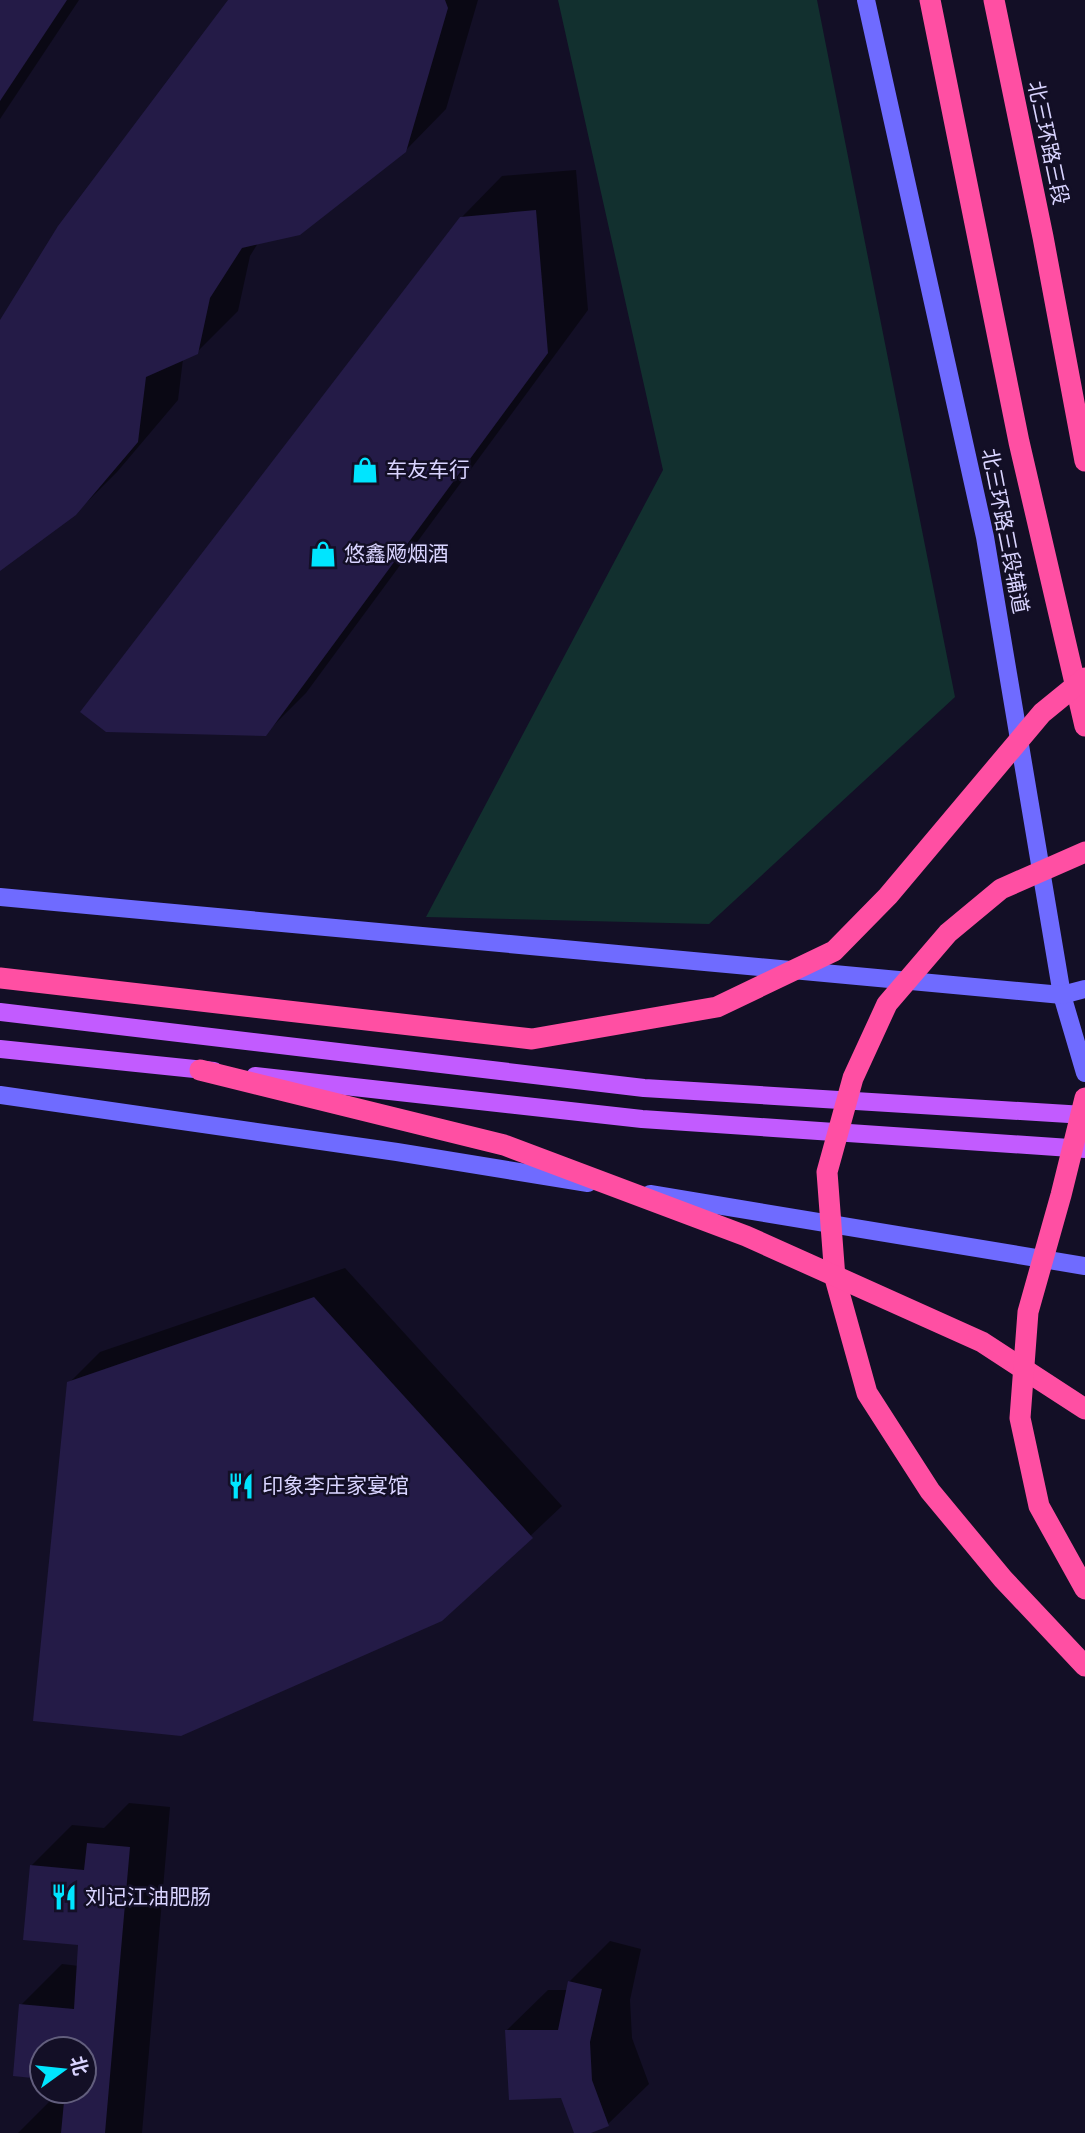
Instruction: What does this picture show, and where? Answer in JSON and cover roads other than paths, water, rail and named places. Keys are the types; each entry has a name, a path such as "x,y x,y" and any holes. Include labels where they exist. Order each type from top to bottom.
{"highway":[{"path":"930,0 1018,442 1085,726"},
{"name":"北三环路三段","path":"994,0 1043,237 1085,461"},
{"path":"0,978 532,1039 717,1007 834,951 888,896 1042,713 1085,678"},
{"path":"1085,852 1001,889 948,933 887,1004 853,1078 827,1172 835,1278 867,1393 930,1491 1003,1579 1085,1666"},
{"path":"200,1070 505,1145 746,1236 982,1342 1085,1409"},
{"path":"1085,1098 1028,1312 1020,1418 1040,1506 1085,1589"}],"main road":[{"path":"0,1012 644,1087 1085,1115"},
{"path":"0,1049 642,1119 1085,1149"}],"street":[{"name":"北三环路三段辅道","path":"866,0 985,537 1062,995 1085,1073"},
{"path":"0,897 1062,995 1085,989"},
{"path":"0,1095 397,1152 1085,1266"}],"place":[{"name":"车友车行","path":"365,470"},
{"name":"悠鑫飏烟酒","path":"323,554"},
{"name":"印象李庄家宴馆","path":"241,1486"},
{"name":"刘记江油肥肠","path":"64,1897"}]}
